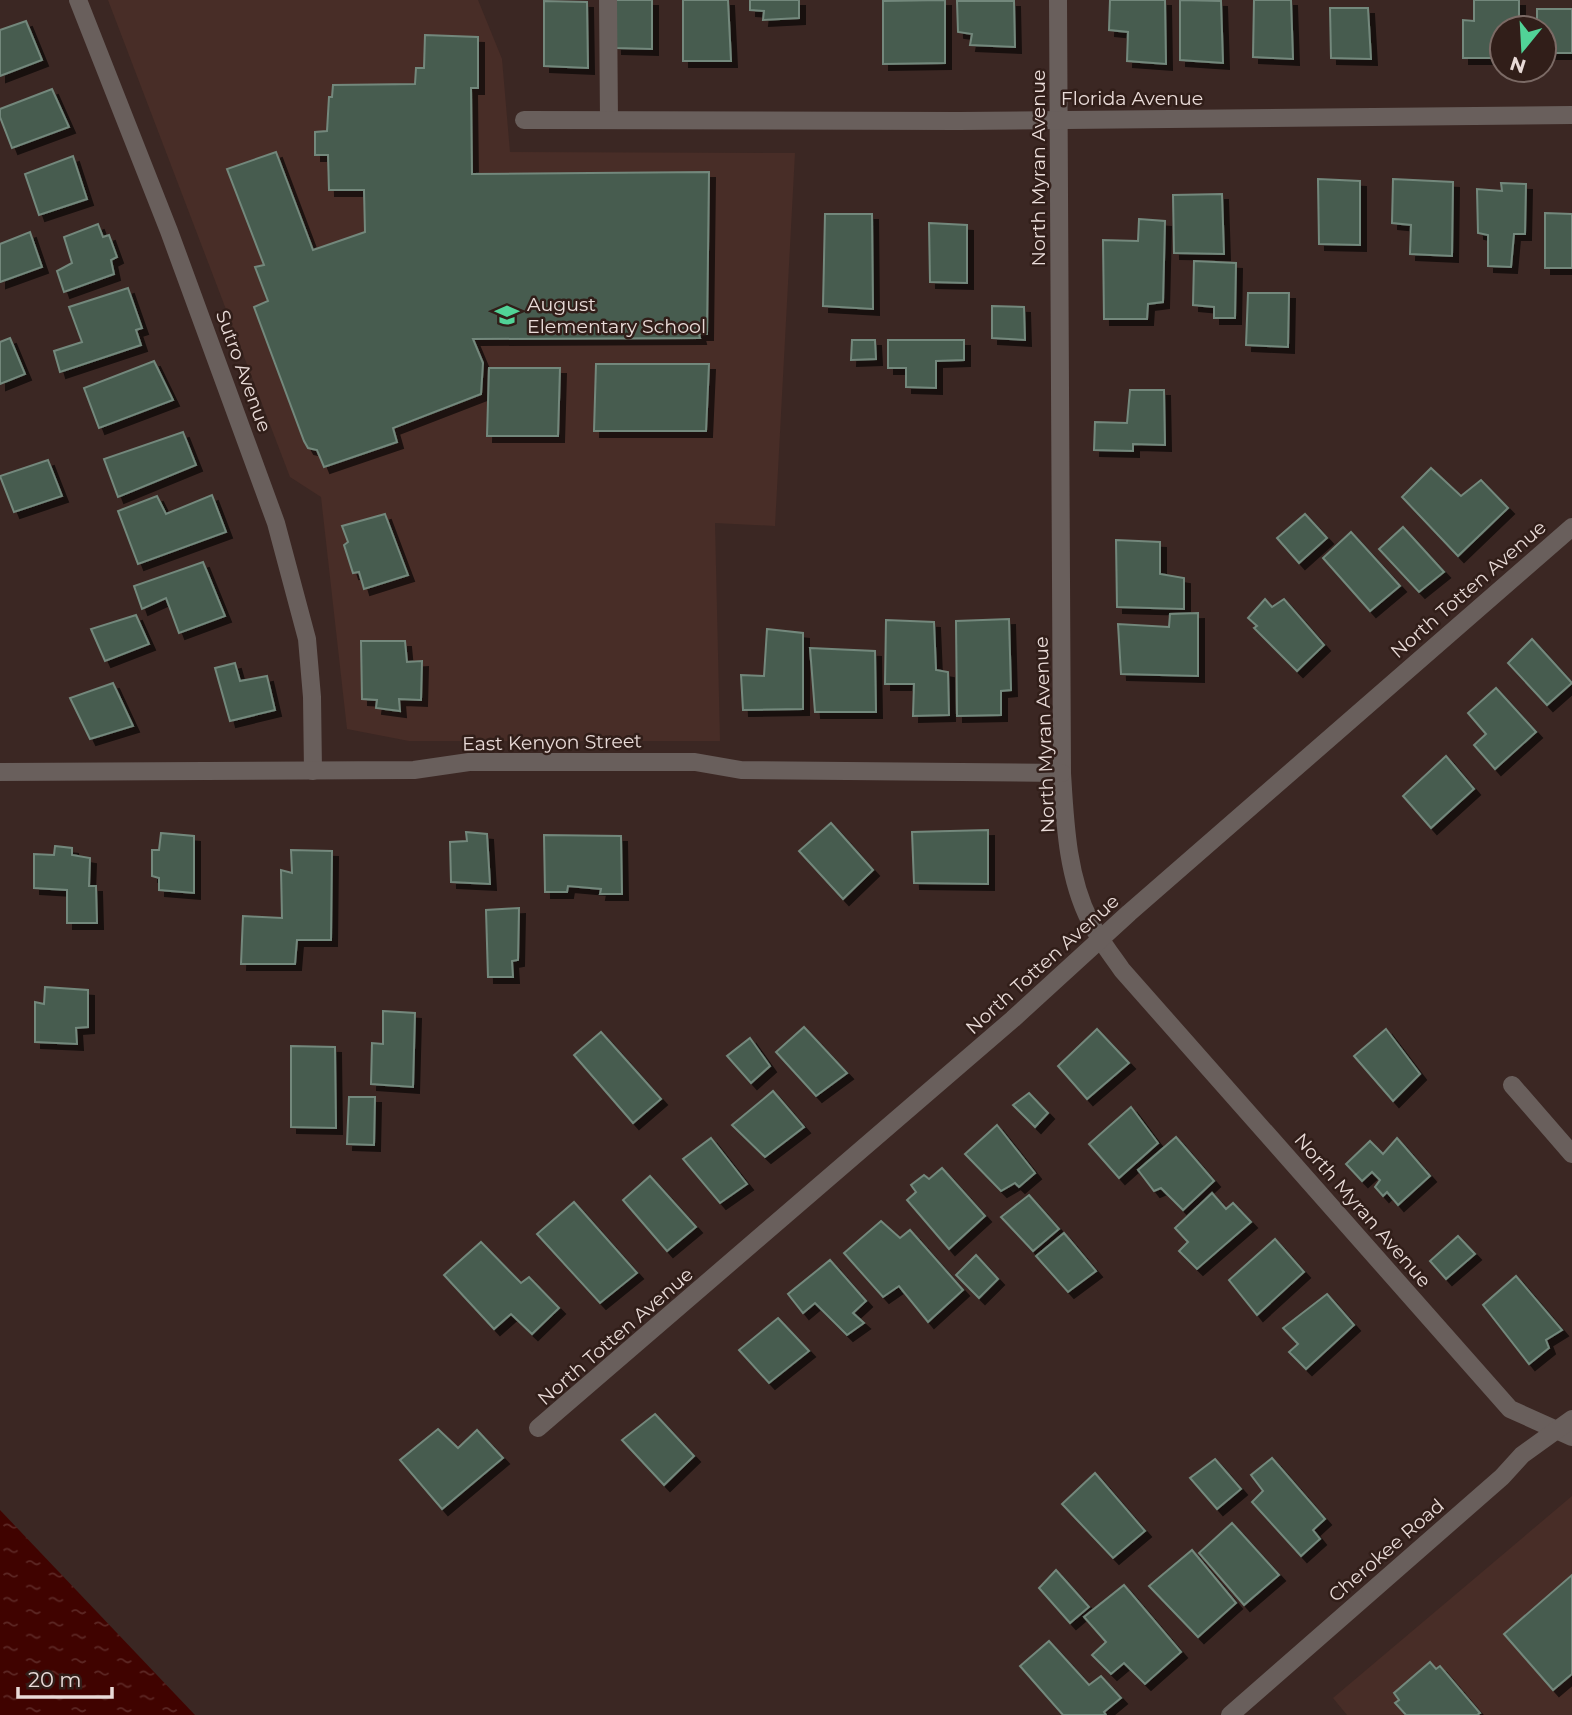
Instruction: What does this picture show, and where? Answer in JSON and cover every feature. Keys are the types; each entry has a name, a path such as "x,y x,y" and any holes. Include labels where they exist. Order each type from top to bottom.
{"street":[{"name":"Sutro Avenue","path":"78,0 174,244 276,523 307,639 312,697 313,771"},
{"path":"608,0 608,120"},
{"name":"North Myran Avenue","path":"1058,0 1062,773 1066,834 1089,920 1122,970 1510,1409 1564,1434"},
{"name":"Florida Avenue","path":"524,120 1572,115"},
{"name":"North Totten Avenue","path":"538,1429 1013,1019 1129,913 1572,527"},
{"name":"East Kenyon Street","path":"0,772 414,770 469,762 695,762 741,770 1062,773"},
{"path":"1512,1086 1572,1154"},
{"name":"Cherokee Road","path":"1230,1715 1491,1486 1522,1455 1564,1434 1572,1419"}],"shaded area":[{"name":"August Elementary School","path":"108,0 478,0 502,59 510,152 795,153 775,526 715,523 720,741 409,741 347,729 321,497 290,477"},
{"path":"1572,1496 1572,1715 1347,1715 1333,1698"}],"water":[{"path":"0,1510 195,1715 0,1715"}],"building":[{"path":"615,0 652,0 652,49 616,48"},
{"path":"683,0 728,0 731,61 683,61"},
{"path":"750,0 799,0 799,18 763,20 764,11 750,10"},
{"path":"945,0 945,63 883,64 883,1"},
{"path":"1110,0 1165,0 1166,64 1127,61 1128,32 1109,30"},
{"path":"1180,0 1221,1 1223,63 1180,60"},
{"path":"1254,0 1291,0 1293,59 1253,57"},
{"path":"1474,0 1519,0 1519,14 1488,14 1488,58 1463,58 1463,20 1474,21"},
{"path":"544,1 587,2 588,68 544,66"},
{"path":"957,1 1014,1 1015,47 970,45 972,34 958,32"},
{"path":"1330,8 1368,8 1371,59 1331,58"},
{"path":"1537,9 1572,9 1572,53 1558,53 1558,14 1537,14"},
{"path":"26,21 42,60 0,76 0,30"},
{"path":"425,35 478,37 478,88 471,88 472,174 709,172 707,334 699,334 700,338 473,339 483,363 481,394 393,428 397,442 324,467 317,450 308,448 304,441 254,307 268,301 255,267 264,265 227,169 276,152 313,250 365,232 364,190 329,190 328,155 315,155 315,132 327,131 329,97 332,97 333,85 415,84 416,68 424,68"},
{"path":"52,89 69,127 12,148 0,117 0,109"},
{"path":"73,156 87,199 39,215 25,174"},
{"path":"1318,179 1360,181 1360,245 1319,244"},
{"path":"1393,179 1453,182 1452,256 1410,254 1411,225 1392,223"},
{"path":"1501,183 1526,184 1525,234 1514,234 1511,267 1488,266 1488,235 1478,233 1477,189 1502,191"},
{"path":"1222,194 1224,254 1174,253 1173,195"},
{"path":"1545,213 1572,214 1572,268 1545,268"},
{"path":"825,214 872,214 873,309 823,306"},
{"path":"1139,219 1165,221 1163,302 1148,304 1147,319 1104,319 1103,240 1138,241"},
{"path":"929,223 967,225 967,283 930,282"},
{"path":"98,224 103,237 109,235 117,257 111,260 114,274 64,292 57,271 72,263 64,237"},
{"path":"30,232 42,267 0,282 0,244"},
{"path":"1194,261 1236,263 1235,318 1214,318 1214,307 1193,305"},
{"path":"128,288 142,328 136,330 141,345 60,372 54,351 82,342 69,307"},
{"path":"1248,293 1289,293 1288,347 1246,345"},
{"path":"992,306 1024,307 1025,340 992,338"},
{"path":"10,338 25,374 0,384 0,342"},
{"path":"852,340 875,340 876,359 851,360"},
{"path":"888,340 964,340 964,360 936,361 936,388 906,387 906,368 888,368"},
{"path":"154,361 173,400 99,428 84,388"},
{"path":"596,364 709,364 706,431 594,431"},
{"path":"489,368 560,368 558,436 487,436"},
{"path":"1130,390 1164,390 1165,445 1133,444 1133,451 1094,450 1095,422 1127,423"},
{"path":"183,432 196,465 118,497 104,459"},
{"path":"48,460 62,496 14,512 0,476"},
{"path":"1431,468 1461,496 1481,480 1508,508 1458,556 1402,497"},
{"path":"212,495 226,532 138,564 118,511 157,496 166,514"},
{"path":"385,514 408,575 364,589 359,572 353,573 344,545 348,542 342,526"},
{"path":"1305,514 1327,538 1299,563 1277,538"},
{"path":"1403,527 1444,572 1419,592 1379,549"},
{"path":"1351,532 1400,586 1370,611 1323,558"},
{"path":"1116,540 1160,542 1160,574 1184,578 1184,609 1117,607"},
{"path":"203,562 225,616 179,633 166,598 142,609 134,586"},
{"path":"1265,599 1272,607 1284,599 1324,645 1297,671 1254,628 1257,626 1248,618"},
{"path":"1198,613 1198,676 1121,674 1118,624 1169,627 1170,614"},
{"path":"136,615 149,644 105,661 91,629"},
{"path":"1009,619 1011,690 1001,691 1001,715 957,716 956,621"},
{"path":"886,620 934,622 936,670 948,672 949,715 913,716 914,684 885,684"},
{"path":"767,629 803,633 803,709 743,710 741,675 764,676"},
{"path":"1532,639 1572,683 1547,705 1508,663"},
{"path":"361,641 405,641 407,662 422,661 421,700 399,699 400,711 376,708 377,700 362,699"},
{"path":"810,648 875,651 876,712 815,712"},
{"path":"235,663 240,681 267,676 275,710 230,721 215,668"},
{"path":"113,683 133,726 90,739 70,698"},
{"path":"1496,688 1536,732 1495,769 1474,745 1486,734 1468,713"},
{"path":"1446,756 1474,789 1431,828 1403,796"},
{"path":"831,823 873,870 843,899 799,851"},
{"path":"988,830 988,884 914,883 912,832"},
{"path":"466,832 487,834 490,884 451,882 450,842 467,841"},
{"path":"161,833 194,836 194,893 159,890 159,878 152,876 152,850 159,850"},
{"path":"544,835 621,836 622,894 600,894 601,889 568,886 567,892 545,892"},
{"path":"55,846 72,848 72,855 90,858 89,886 96,886 97,923 67,923 67,890 34,888 34,854 54,855"},
{"path":"291,850 332,851 331,940 297,940 295,964 241,964 243,916 282,918 281,870 292,873"},
{"path":"519,908 518,960 512,961 513,977 488,977 486,910"},
{"path":"45,987 88,990 88,1027 76,1028 77,1044 35,1042 35,1002 44,1004"},
{"path":"383,1011 415,1013 413,1087 371,1084 372,1043 383,1044"},
{"path":"804,1027 847,1073 816,1096 776,1052"},
{"path":"1097,1029 1129,1063 1087,1099 1058,1066"},
{"path":"1386,1029 1420,1074 1393,1101 1354,1056"},
{"path":"601,1032 661,1099 633,1123 574,1055"},
{"path":"750,1038 770,1066 751,1083 727,1056"},
{"path":"291,1046 335,1047 336,1128 291,1127"},
{"path":"773,1091 804,1127 765,1157 732,1125"},
{"path":"1029,1093 1048,1113 1035,1127 1013,1105"},
{"path":"349,1097 375,1097 374,1145 347,1144"},
{"path":"1131,1107 1158,1143 1119,1178 1089,1144"},
{"path":"997,1125 1035,1173 1019,1187 1015,1183 1001,1191 965,1154"},
{"path":"1176,1137 1214,1181 1183,1210 1161,1188 1154,1191 1138,1170"},
{"path":"711,1138 747,1184 720,1203 683,1159"},
{"path":"1397,1138 1430,1176 1398,1205 1387,1192 1383,1196 1375,1187 1380,1180 1372,1172 1362,1181 1346,1164 1370,1141 1383,1154"},
{"path":"942,1168 985,1216 949,1249 907,1200 916,1192 911,1185 924,1175 929,1179"},
{"path":"650,1176 696,1227 667,1251 623,1200"},
{"path":"1212,1193 1226,1209 1233,1203 1251,1222 1197,1269 1179,1251 1188,1242 1175,1228"},
{"path":"1029,1195 1059,1229 1033,1251 1001,1217"},
{"path":"574,1202 637,1273 600,1303 537,1234"},
{"path":"881,1221 900,1238 910,1230 963,1290 928,1322 899,1286 883,1297 844,1253"},
{"path":"1064,1233 1096,1271 1068,1292 1036,1256"},
{"path":"1458,1236 1475,1254 1446,1279 1430,1261"},
{"path":"1275,1239 1304,1272 1257,1315 1229,1280"},
{"path":"481,1242 521,1283 529,1277 559,1308 532,1334 511,1314 494,1329 444,1275"},
{"path":"976,1255 998,1279 979,1298 956,1275"},
{"path":"830,1260 866,1301 853,1313 864,1323 847,1335 815,1303 803,1313 788,1294"},
{"path":"1516,1276 1562,1330 1546,1340 1549,1348 1529,1364 1483,1305"},
{"path":"1327,1294 1354,1325 1306,1369 1289,1352 1298,1344 1283,1328"},
{"path":"778,1318 809,1351 769,1383 739,1350"},
{"path":"655,1414 694,1456 664,1485 622,1440"},
{"path":"438,1429 458,1448 477,1430 503,1458 442,1509 400,1460"},
{"path":"1272,1458 1325,1519 1313,1530 1320,1539 1301,1556 1252,1502 1263,1491 1251,1475"},
{"path":"1215,1459 1241,1489 1217,1509 1190,1478"},
{"path":"1095,1473 1145,1531 1113,1558 1062,1504"},
{"path":"1232,1523 1279,1575 1244,1605 1199,1553"},
{"path":"1192,1550 1236,1603 1198,1637 1149,1586"},
{"path":"1056,1570 1089,1607 1070,1623 1039,1588"},
{"path":"1572,1575 1572,1674 1553,1690 1504,1634"},
{"path":"1124,1585 1181,1652 1145,1684 1124,1663 1111,1674 1092,1655 1106,1642 1084,1617"},
{"path":"1049,1641 1089,1685 1101,1676 1121,1698 1104,1712 1106,1715 1063,1715 1020,1666"},
{"path":"1430,1662 1436,1669 1440,1666 1480,1713 1406,1715 1395,1703 1399,1700 1394,1693"}],"place":[{"name":"August Elementary School","path":"507,315"}]}
